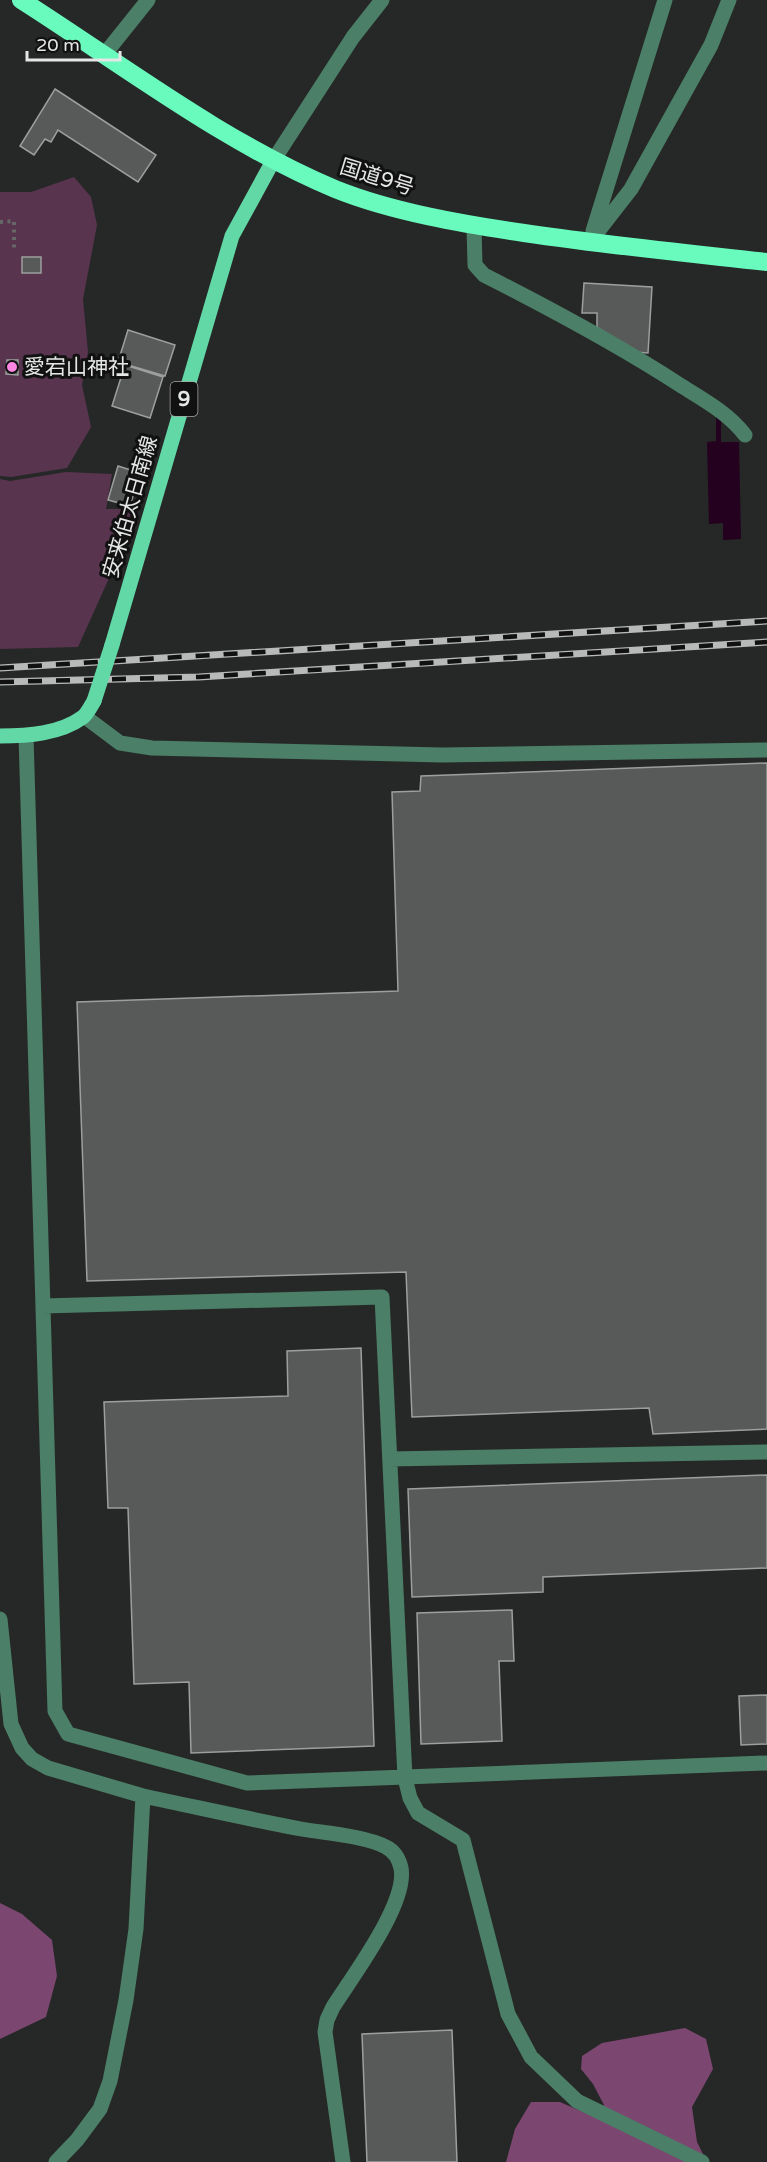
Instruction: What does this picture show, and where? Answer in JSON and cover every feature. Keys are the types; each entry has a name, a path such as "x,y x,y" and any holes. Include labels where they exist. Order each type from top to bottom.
{"highway":[{"name":"国道9号","path":"21,0 273,161 337,190 396,208 474,226 589,243 767,262"}],"main road":[{"name":"安来伯太日南線","path":"84,716 94,701 112,645 232,236 273,161"},
{"path":"0,736 26,736 58,729 84,716"}],"street":[{"path":"104,55 148,0"},
{"path":"273,161 353,38 382,0"},
{"path":"589,243 665,0"},
{"path":"589,243 631,189 711,45 729,0"},
{"path":"474,226 475,266 484,275 570,319 648,364 724,413 736,422 745,435"},
{"path":"84,716 120,743 152,748 442,755 767,750"},
{"path":"26,736 55,1711 68,1734 248,1783 767,1763"},
{"path":"43,1306 382,1297 405,1778 410,1798 418,1813 464,1840 508,2014 531,2057 577,2101 702,2162"},
{"path":"390,1459 767,1452"},
{"path":"0,1619 11,1724 22,1748 32,1759 48,1768 143,1796 376,1842 393,1851 398,1857 401,1880 397,1897 383,1929 327,2020 325,2032 328,2062 343,2162"},
{"path":"56,2162 100,2109 110,2081 126,2000 136,1929 143,1796"}],"path":[{"path":"0,222 15,221 15,249"}],"shaded area":[{"path":"74,177 91,197 97,225 83,299 88,352 82,385 91,427 67,468 11,477 0,476 0,192 31,192"},
{"path":"716,416 721,416 721,442 739,442 741,539 723,540 723,523 709,524 707,442 716,441"},
{"path":"66,472 112,474 106,509 132,509 110,576 78,647 0,649 0,479 10,481"},
{"path":"0,1903 22,1914 52,1940 57,1976 46,2017 0,2039"},
{"path":"685,2028 706,2039 713,2069 692,2107 697,2142 707,2162 506,2162 515,2129 531,2102 560,2102 599,2119 604,2105 593,2084 581,2069 582,2056 602,2043"}],"building":[{"path":"55,89 156,155 138,182 58,130 51,142 45,139 34,155 20,146"},
{"path":"22,257 41,257 41,273 22,273"},
{"path":"584,283 652,287 648,353 634,352 597,327 597,313 582,313"},
{"path":"128,330 175,345 165,376 118,362"},
{"name":"愛宕山神社","path":"7,360 18,360 18,375 6,374"},
{"path":"125,365 163,377 150,418 112,406"},
{"path":"118,466 140,473 130,506 108,500"},
{"path":"767,763 767,1429 653,1434 649,1408 412,1417 406,1272 87,1281 77,1002 398,991 392,792 420,791 421,776"},
{"path":"361,1348 374,1746 191,1753 189,1682 134,1684 128,1508 108,1508 104,1402 288,1396 287,1351"},
{"path":"767,1475 767,1568 543,1577 543,1592 412,1597 408,1489"},
{"path":"512,1610 514,1661 499,1661 502,1741 421,1744 417,1613"},
{"path":"767,1695 767,1744 741,1745 739,1696"},
{"path":"452,2030 457,2162 367,2162 362,2034"}],"railway":[{"path":"0,668 767,621"},
{"path":"0,682 199,677 767,642"}],"place":[{"name":"愛宕山神社","path":"12,367"}]}
